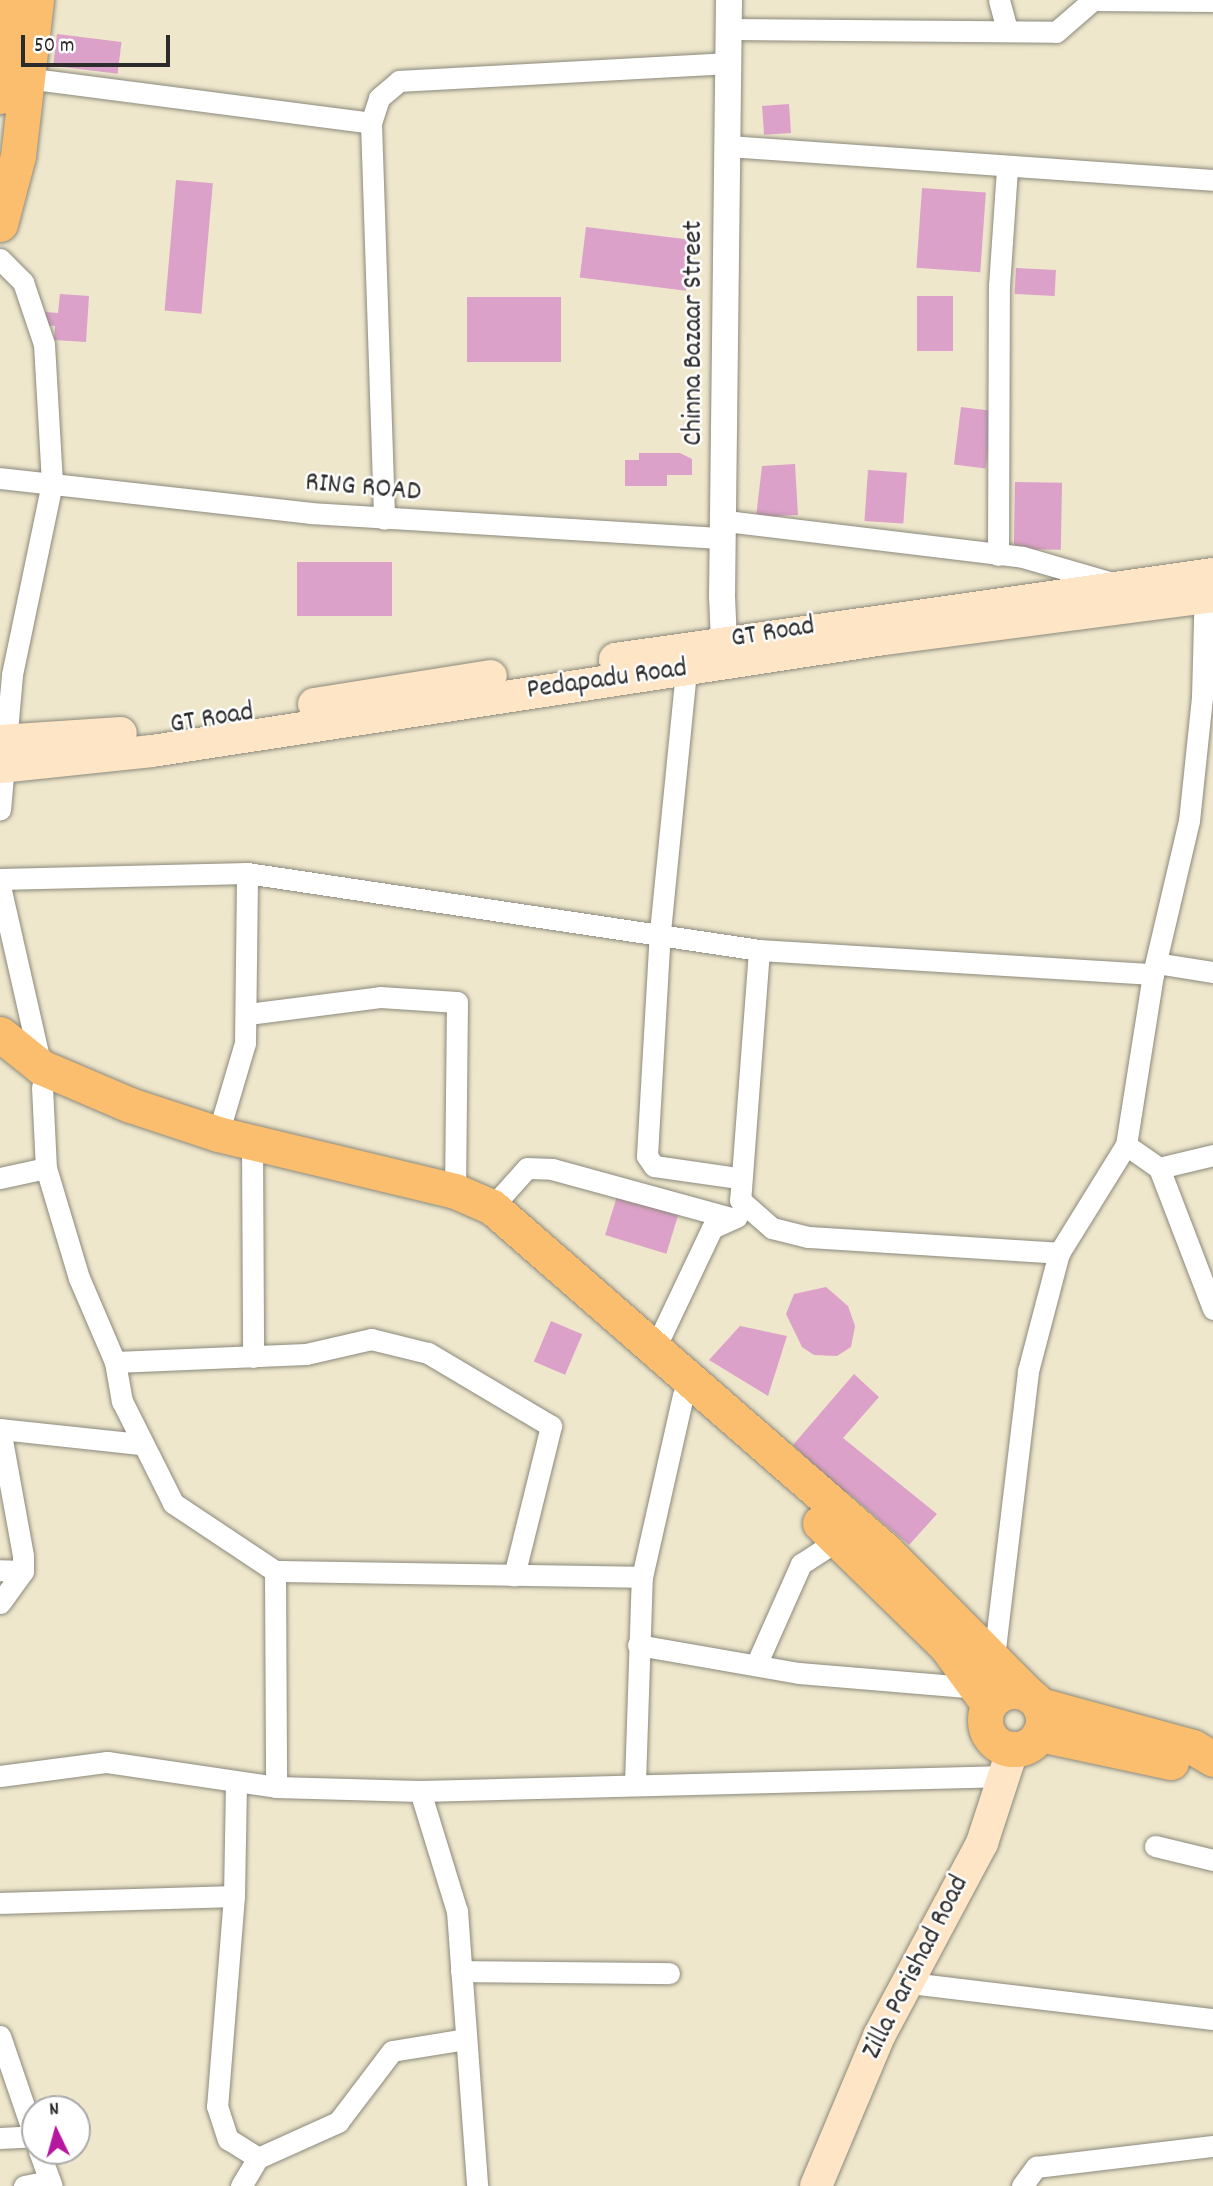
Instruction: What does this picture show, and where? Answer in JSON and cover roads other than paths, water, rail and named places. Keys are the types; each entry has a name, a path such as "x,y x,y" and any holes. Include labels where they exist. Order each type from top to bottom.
{"main road":[{"path":"0,224 9,82 9,0"},
{"path":"9,82 36,0"},
{"name":"GT Road","path":"3,754 149,730 730,653 1116,584 1209,585"},
{"name":"Pedapadu Road","path":"3,754 152,751 686,671 730,653 1209,585"},
{"path":"0,1034 42,1077 99,1115 438,1202 499,1232 683,1395 838,1540 946,1646 984,1696 988,1734 1026,1732 1193,1747 1213,1759"},
{"path":"0,1059 42,1077 218,1135 251,1152 455,1191 492,1208 656,1346 935,1595 994,1657 1026,1732"},
{"path":"984,1696 1007,1692 1026,1732"},
{"path":"1026,1732 1213,1767"},
{"name":"Zilla Parishad Road","path":"816,2186 879,2036 910,1983 982,1843 1026,1732"}],"street":[{"name":"Chinna Bazaar Street","path":"729,0 724,529 730,653"},
{"path":"999,0 1007,29"},
{"path":"729,29 1067,28 1093,0 1213,1"},
{"path":"384,519 370,122 379,98 399,81 729,63"},
{"path":"9,82 370,122"},
{"path":"728,146 1007,169 1213,180"},
{"path":"998,555 999,286 1007,169"},
{"path":"0,259 23,282 44,344 52,483 12,675 0,809"},
{"name":"RING ROAD","path":"0,478 384,519 724,529 998,555 1059,563 1116,584"},
{"path":"994,1657 1028,1371 1059,1253 1125,1145 1155,969 1195,774 1209,585"},
{"path":"686,671 660,930 647,1156 654,1166 737,1178"},
{"path":"0,879 247,873 660,930 759,950 1213,972"},
{"path":"218,1135 248,1014 247,873"},
{"path":"0,886 42,1077 46,1168 79,1278 115,1362 141,1444 173,1503 275,1571 642,1577"},
{"path":"759,950 737,1178 740,1200 772,1228 808,1237 1059,1253"},
{"path":"248,1014 380,997 457,1002 455,1191"},
{"path":"1125,1145 1159,1168 1213,1309"},
{"path":"251,1152 253,1357"},
{"path":"1159,1168 1213,1155"},
{"path":"0,1178 46,1168"},
{"path":"492,1208 527,1168 552,1169 731,1218"},
{"path":"656,1346 698,1250 712,1228 731,1218 757,1215"},
{"path":"115,1362 253,1357 382,1342 428,1353 551,1426 514,1575"},
{"path":"635,1783 642,1577 683,1395"},
{"path":"23,1571 7,1511 0,1429 141,1444"},
{"path":"756,1665 801,1564 838,1540"},
{"path":"0,1570 23,1571"},
{"path":"0,1603 23,1571"},
{"path":"275,1571 276,1787"},
{"path":"638,1645 756,1665 984,1696"},
{"path":"0,1776 107,1762 276,1787 419,1791 635,1783 1026,1732"},
{"path":"236,1783 234,1896 218,2124 228,2139 258,2158"},
{"path":"419,1791 450,1881 461,1971 477,2186"},
{"path":"1155,1846 1213,1860"},
{"path":"0,1902 234,1896"},
{"path":"461,1971 669,1973"},
{"path":"910,1983 1213,2019"},
{"path":"0,2036 9,2090 21,2112"},
{"path":"242,2186 258,2158 338,2122 392,2051 465,2039"},
{"path":"0,2138 21,2137"},
{"path":"1022,2186 1036,2167 1213,2146"},
{"path":"24,2186 51,2184 44,2165"}]}
